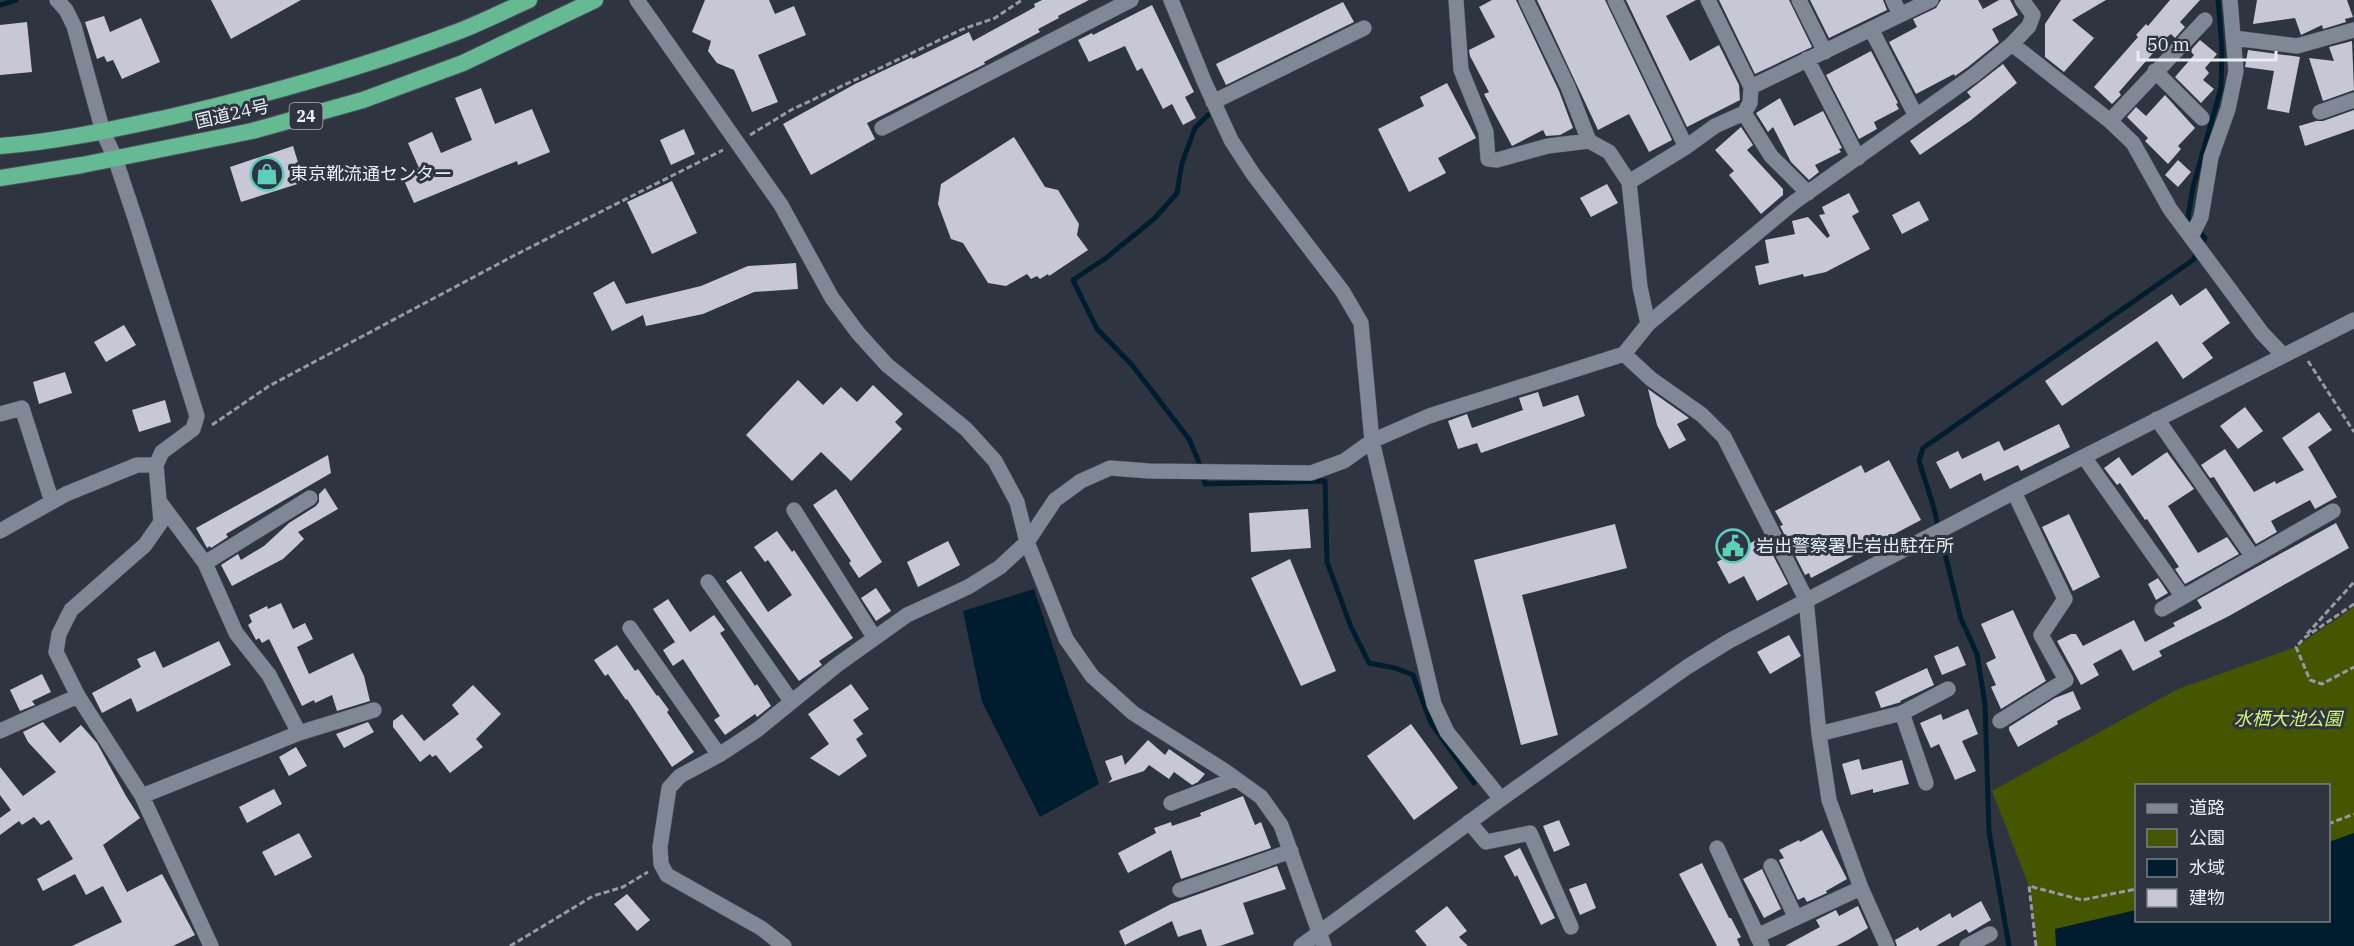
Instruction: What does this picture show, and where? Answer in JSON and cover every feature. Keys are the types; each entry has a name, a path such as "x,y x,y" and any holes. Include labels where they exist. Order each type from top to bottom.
{"highway":[{"name":"国道24号","path":"0,146 103,132 242,101 350,69 456,33 529,0"},
{"name":"国道24号","path":"0,178 252,131 363,100 463,63 595,0"}],"street":[{"path":"637,0 781,205 832,298 858,333 887,365 966,429 995,461 1017,502 1027,542 1066,639 1092,676 1133,713 1225,771 1261,797 1281,825 1322,939"},
{"path":"882,128 1131,0"},
{"path":"1171,0 1231,140 1247,165 1316,253 1361,323 1372,441 1434,704 1447,732 1501,799"},
{"path":"1456,0 1461,70 1486,132 1488,159 1497,160 1511,154 1548,146 1589,141 1609,152 1629,182 1640,287 1648,324"},
{"path":"1526,0 1568,87 1589,141"},
{"path":"1615,0 1686,147"},
{"path":"1629,182 1715,126 1744,113 1750,103 1751,87 1708,0"},
{"path":"1799,0 1826,52"},
{"path":"1751,87 1870,29 1896,7 1931,0"},
{"path":"2191,237 2201,217 2211,157 2228,109 2236,71 2230,0"},
{"path":"784,946 761,928 667,875 661,864 660,847 669,788 680,776 719,755 757,730 874,637 907,615 969,587 1000,567 1027,542 1055,500 1081,481 1110,468 1149,471 1311,473 1344,461 1372,441 1429,416 1624,354 1648,324 1808,193 2012,44 2029,26 2033,15 2030,2"},
{"path":"67,4 103,132 115,158 177,347 197,416 193,429 162,452 156,465 161,522 145,545 71,610 59,634 57,652 78,696 142,796 211,946"},
{"path":"2110,121 2205,20"},
{"path":"1213,102 1364,28"},
{"path":"1870,29 1916,116"},
{"path":"2234,38 2297,46 2354,30"},
{"path":"2012,44 2110,121 2133,143 2170,209 2262,333 2283,355"},
{"path":"1807,59 1858,158"},
{"path":"2155,71 2202,118"},
{"path":"2320,112 2354,100"},
{"path":"1744,113 1772,156 1808,193"},
{"path":"1301,946 1322,939 1469,822 1687,667 1729,641 2014,492 2354,320"},
{"path":"1624,354 1651,379 1702,415 1724,437 1806,599 1819,734 1829,800 1861,888 1887,946"},
{"path":"0,414 21,408 52,502"},
{"path":"2157,419 2253,557"},
{"path":"2084,457 2183,597"},
{"path":"0,531 66,494 137,465 156,465"},
{"path":"2000,722 2066,680 2041,635 2065,599 2014,492"},
{"path":"205,563 310,498"},
{"path":"159,501 205,563 236,633 268,675 299,733"},
{"path":"794,510 874,637"},
{"path":"2162,609 2333,511"},
{"path":"708,582 791,701"},
{"path":"630,628 719,755"},
{"path":"1819,734 1902,713 1948,690"},
{"path":"0,731 78,696"},
{"path":"142,796 299,733 374,710"},
{"path":"1902,713 1926,783"},
{"path":"1171,802 1235,779"},
{"path":"1469,822 1486,842 1530,833 1571,927"},
{"path":"1717,848 1760,941 1796,918 1861,888"},
{"path":"1180,890 1292,851"},
{"path":"1771,866 1796,918"},
{"path":"1967,946 1989,934"}],"path":[{"path":"193,429 214,425 269,386 517,254 738,142 791,110 963,29 995,18 1022,0"},
{"path":"2299,347 2354,432"},
{"path":"2354,582 2296,646 2310,680 2322,684 2354,667"},
{"path":"2304,638 2354,604"},
{"path":"2330,823 2354,814"},
{"path":"510,946 593,896 624,887 661,864"},
{"path":"2036,946 2029,886 2082,900 2135,889"}],"green space":[{"name":"水栖大池公園","path":"2354,607 2354,946 2036,946 2029,886 1992,791 2178,689 2296,647"}],"water":[{"path":"1034,589 1099,784 1040,817 982,702 963,611"},
{"path":"2354,833 2354,946 2056,946 2055,929 2135,910 2135,922 2330,922 2330,842"}],"building":[{"path":"211,0 301,0 231,39"},
{"path":"705,0 769,0 775,14 794,6 806,35 758,55 778,102 752,112 734,70 717,63 708,51 711,41 692,32"},
{"path":"1042,0 1089,0 1058,16 1059,18 1038,29 1040,32 984,62 985,64 867,123 875,139 811,175 783,124 855,84 969,32 973,41 1035,7 1034,4"},
{"path":"1492,0 1516,0 1559,91 1573,128 1560,135 1546,136 1543,130 1512,146 1484,94 1489,92 1469,50 1495,37 1479,7"},
{"path":"1537,0 1605,0 1672,140 1649,152 1629,114 1598,130"},
{"path":"1626,0 1696,0 1666,16 1690,61 1719,45 1739,85 1740,100 1687,127"},
{"path":"1719,0 1789,0 1812,47 1755,74"},
{"path":"1810,0 1883,0 1887,10 1829,38"},
{"path":"1941,0 1978,0 1983,9 1999,0 2010,0 2018,15 1992,29 1999,42 1968,67 1955,76 1954,74 1916,94 1889,42 1917,27 1913,19 1936,8"},
{"path":"2061,0 2106,0 2072,20 2094,38 2064,72 2045,57 2045,24"},
{"path":"2170,0 2200,0 2180,22 2185,27 2175,38 2171,34 2167,37 2119,92 2121,95 2112,104 2094,87 2138,37 2136,35 2146,24 2148,26"},
{"path":"2257,0 2347,0 2353,17 2345,19 2346,22 2323,29 2322,25 2301,35 2295,18 2253,24"},
{"path":"1343,2 1354,22 1226,85 1216,64"},
{"path":"1152,5 1194,92 1185,97 1196,118 1183,125 1172,104 1163,109 1142,68 1137,71 1125,46 1089,62 1078,40 1092,33 1093,35"},
{"path":"104,16 110,32 141,18 160,62 122,79 113,60 107,62 104,56 97,59 85,22"},
{"path":"27,22 32,72 0,75 0,25"},
{"path":"2200,40 2217,54 2205,68 2209,73 2203,80 2214,89 2201,103 2175,77 2194,55 2190,51"},
{"path":"2352,41 2354,90 2323,101 2309,58 2334,61 2329,47"},
{"path":"2248,50 2300,57 2289,113 2267,109 2274,71 2245,67"},
{"path":"1871,51 1899,109 1874,122 1877,129 1859,139 1826,75"},
{"path":"2003,64 2017,83 1971,120 1920,155 1910,141 1971,97 1967,92"},
{"path":"1447,83 1476,138 1438,158 1446,173 1409,192 1378,129 1424,106 1420,97"},
{"path":"481,88 495,124 532,109 550,152 518,165 517,161 414,203 402,176 419,168 408,143 432,132 441,153 472,140 455,98"},
{"path":"2165,95 2195,128 2178,146 2181,149 2168,164 2145,141 2148,138 2127,117 2136,107 2146,116"},
{"path":"1780,98 1794,126 1823,111 1842,148 1839,149 1841,152 1815,165 1819,172 1809,180 1791,162 1773,127 1768,132 1756,113"},
{"path":"2354,110 2354,129 2305,146 2299,126 2323,121"},
{"path":"1741,127 1753,145 1747,150 1783,189 1783,195 1761,214 1729,175 1734,171 1715,150"},
{"path":"684,129 695,154 671,165 660,140"},
{"path":"1014,137 1045,187 1058,190 1079,224 1077,235 1088,250 1049,276 1048,274 1040,279 1037,276 1031,279 1027,274 1006,286 988,283 963,243 951,239 938,204 941,184"},
{"path":"293,146 304,182 241,202 230,167"},
{"path":"2178,160 2191,172 2178,187 2165,175"},
{"path":"672,181 697,233 652,254 627,202"},
{"path":"1607,184 1618,203 1591,217 1580,198"},
{"path":"1849,193 1859,212 1852,216 1870,249 1826,272 1804,277 1803,274 1759,285 1755,266 1769,263 1765,240 1795,234 1792,221 1808,217 1827,238 1830,236 1819,215 1825,214 1822,207"},
{"path":"1919,201 1929,220 1902,234 1892,215"},
{"path":"796,263 798,289 754,292 703,314 646,326 643,315 612,331 593,293 614,281 626,304 701,286 748,266"},
{"path":"2206,288 2230,323 2202,343 2213,358 2183,379 2157,341 2062,406 2045,381 2172,294 2180,306"},
{"path":"124,325 136,345 106,362 94,342"},
{"path":"65,372 72,393 39,404 33,382"},
{"path":"798,380 823,405 841,387 857,402 873,385 903,414 895,422 902,429 851,481 821,452 792,481 746,435"},
{"path":"1648,389 1689,418 1677,424 1686,440 1669,449 1657,425"},
{"path":"1538,392 1543,407 1578,395 1585,416 1481,453 1477,443 1458,449 1448,421 1467,414 1472,428 1523,410 1519,398"},
{"path":"165,400 171,422 139,432 132,410"},
{"path":"2245,407 2263,431 2238,449 2220,426"},
{"path":"2319,412 2332,430 2308,447 2337,497 2315,509 2310,500 2271,521 2277,532 2256,544 2214,477 2210,478 2201,465 2225,449 2254,492 2275,481 2276,484 2304,470 2282,438"},
{"path":"2059,424 2070,447 2021,471 2018,465 1984,481 1981,473 1950,489 1936,462 1958,451 1962,459 1999,441 2004,451"},
{"path":"2167,452 2194,489 2168,506 2198,553 2227,537 2239,554 2185,584 2175,569 2179,567 2147,519 2145,520 2120,483 2117,485 2104,468 2119,457 2132,476"},
{"path":"328,455 331,473 226,534 228,537 211,548 210,546 207,548 196,528"},
{"path":"1889,460 1921,520 1811,578 1809,573 1805,575 1780,526 1783,525 1775,511 1861,465 1865,473"},
{"path":"325,488 338,509 298,532 304,539 283,559 232,586 221,565 238,554 241,560 264,546 289,523 316,506 319,502 319,494"},
{"path":"836,489 882,562 859,578 849,563 851,561 813,505"},
{"path":"1308,509 1311,548 1251,552 1249,513"},
{"path":"2069,514 2100,577 2073,591 2042,527"},
{"path":"2336,523 2349,548 2229,616 2159,651 2162,656 2133,671 2121,649 2093,664 2099,675 2081,685 2057,641 2076,634 2083,646 2134,620 2145,642 2175,626 2173,623 2202,608 2197,600"},
{"path":"1615,524 1627,568 1522,595 1558,735 1521,745 1474,560"},
{"path":"777,531 792,552 794,550 853,638 819,661 822,665 799,681 726,581 741,571 768,612 792,595 768,560 765,562 754,547"},
{"path":"1763,536 1788,584 1757,601 1744,576 1729,584 1717,562"},
{"path":"948,541 960,565 918,587 907,562"},
{"path":"1290,559 1336,671 1301,686 1251,578"},
{"path":"2158,578 2168,593 2156,600 2148,584"},
{"path":"876,588 891,611 876,621 861,598"},
{"path":"668,599 690,632 714,615 725,630 720,633 771,706 757,717 755,714 725,735 714,720 720,716 683,659 673,666 663,650 675,642 653,609"},
{"path":"281,603 293,629 305,623 313,639 297,647 309,674 353,653 364,676 370,701 337,711 332,695 302,706 269,639 262,643 259,638 256,640 248,625 252,622 249,615 267,606 268,609"},
{"path":"2013,610 2046,681 2001,709 1991,687 1996,685 1986,663 1996,658 1981,624"},
{"path":"1789,635 1801,656 1770,674 1757,652"},
{"path":"219,641 231,665 137,712 131,698 102,713 92,693 141,667 137,659 155,651 163,668"},
{"path":"617,645 635,671 638,669 669,710 667,712 694,752 672,767 627,699 608,674 605,676 594,660"},
{"path":"1958,646 1966,665 1942,675 1934,656"},
{"path":"1927,668 1934,685 1901,702 1881,708 1875,692"},
{"path":"42,674 51,692 32,701 35,705 20,711 10,690"},
{"path":"851,684 869,709 853,720 863,734 856,739 867,756 839,776 810,758 829,744 808,714"},
{"path":"473,685 501,714 476,739 483,747 450,773 436,755 432,757 430,754 420,762 393,727 393,721 402,714 424,741 459,714 452,705"},
{"path":"2073,691 2081,709 2057,721 2058,724 2018,747 2009,727 2055,698"},
{"path":"1968,709 1978,734 1962,741 1976,771 1955,780 1939,744 1931,748 1920,723 1941,714 1943,720"},
{"path":"43,722 60,743 81,725 97,743 140,818 103,845 127,892 162,874 195,935 173,946 72,946 122,922 103,886 86,895 75,874 43,891 37,879 73,859 49,820 41,825 34,817 22,825 19,821 0,835 0,818 11,810 0,795 0,767 23,796 56,772 28,742 23,732"},
{"path":"368,722 374,732 344,748 336,734"},
{"path":"1411,724 1458,788 1414,820 1367,756"},
{"path":"1148,740 1165,755 1169,749 1205,774 1192,785 1174,772 1169,779 1149,765 1144,771 1108,783 1112,779 1105,761 1122,755 1125,765"},
{"path":"296,747 307,766 289,776 279,757"},
{"path":"1859,759 1862,770 1902,760 1909,784 1873,793 1873,789 1851,795 1842,764"},
{"path":"274,789 282,804 247,823 239,807"},
{"path":"1243,796 1255,825 1261,822 1271,848 1181,879 1171,850 1128,873 1118,853 1156,833 1154,828 1171,822 1172,826 1201,816 1200,813"},
{"path":"1559,820 1570,845 1554,852 1543,826"},
{"path":"1822,830 1847,879 1826,891 1827,893 1807,902 1804,897 1798,900 1779,860 1784,858 1779,850"},
{"path":"299,833 312,857 275,876 262,852"},
{"path":"1520,848 1555,918 1541,925 1517,875 1515,877 1504,856"},
{"path":"1702,863 1741,937 1737,939 1740,946 1717,946 1679,874"},
{"path":"1277,866 1286,889 1243,903 1254,934 1220,946 1207,946 1201,929 1178,937 1172,921 1125,945 1119,931 1171,904"},
{"path":"1762,869 1781,909 1764,918 1743,879"},
{"path":"1586,883 1596,908 1580,915 1569,889"},
{"path":"627,894 650,920 637,931 614,904"},
{"path":"1981,901 1991,920 1969,933 1966,929 1936,946 1897,946 1895,940 1918,927 1920,931 1950,913 1952,918"},
{"path":"1447,906 1467,931 1459,937 1468,946 1427,946 1415,931"},
{"path":"1858,906 1868,928 1848,940 1836,946 1785,946 1820,927 1816,920 1836,910 1839,916"}],"waterway":[{"path":"0,5 16,0"},
{"path":"2009,946 1989,832 1985,704 1977,654 1961,619 1933,505 1919,461 1923,448 2193,260 2205,238 2188,217 2193,187 2221,88 2222,49 2218,0"},
{"path":"1208,115 1195,128 1182,163 1177,193 1155,218 1106,258 1073,280 1097,329 1132,365 1189,439 1205,484 1325,481 1327,562 1351,627 1369,663 1395,668 1413,675 1431,723 1474,783"}],"place":[{"name":"東京靴流通センター","path":"267,174"},
{"name":"岩出警察署上岩出駐在所","path":"1733,546"}]}
